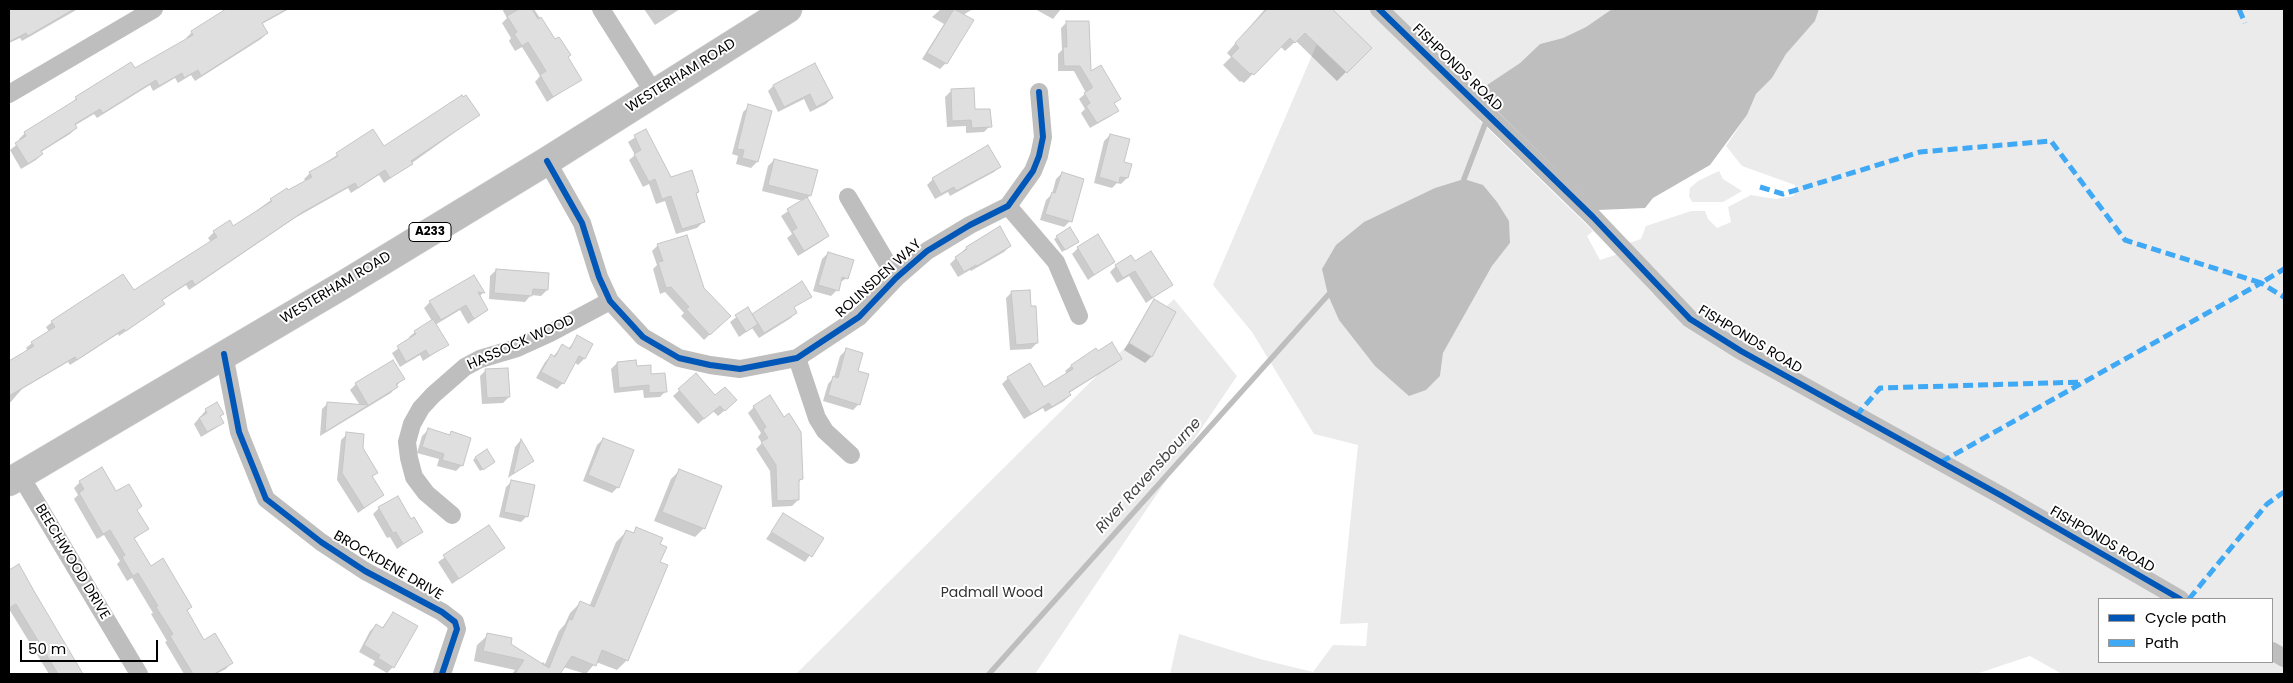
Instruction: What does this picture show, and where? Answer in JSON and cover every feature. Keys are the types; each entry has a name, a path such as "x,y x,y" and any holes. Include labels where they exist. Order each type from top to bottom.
{"main road":[{"name":"WESTERHAM ROAD","path":"14,479 343,285 546,161 788,9"}],"street":[{"path":"9,94 154,9"},
{"path":"601,9 654,93"},
{"name":"FISHPONDS ROAD","path":"1379,9 1605,230 1690,319 1741,351 2002,496 2178,598"},
{"name":"ROLINSDEN WAY","path":"546,161 582,223 599,277 610,301 643,337 680,358 710,366 740,369 796,358 858,317 896,278 927,251 970,225 1008,206 1033,171 1040,156 1043,137 1039,92"},
{"path":"848,196 896,278"},
{"path":"1008,206 1056,262 1080,316"},
{"name":"HASSOCK WOOD","path":"452,515 426,493 414,477 407,442 412,424 421,408 433,395 465,368 480,359 517,348 610,301"},
{"name":"BROCKDENE DRIVE","path":"224,354 239,432 266,498 321,542 366,571 442,612 455,622 456,629 442,674"},
{"path":"796,358 817,418 825,431 851,456"},
{"name":"BEECHWOOD DRIVE","path":"14,479 139,674"},
{"path":"2273,652 2284,658"}],"green space":[{"path":"1332,9 1612,9 1586,27 1563,38 1540,44 1520,63 1487,85 1492,106 1479,120 1593,231 1587,236 1600,260 1618,254 1653,294 1665,285 1629,243 1641,239 1646,226 1691,211 1705,211 1708,219 1717,228 1731,222 1728,207 1751,195 1775,199 1794,196 1795,185 1742,166 1726,146 1747,115 1756,94 1772,78 1786,54 1815,21 1819,9 2284,9 2284,674 2062,674 2030,656 1976,674 1170,674 1179,634 1260,659 1313,672 1333,645 1366,646 1368,623 1340,624 1358,445 1314,434 1252,332 1213,285","holes":["1497,202 1510,243 1492,266 1443,353 1440,376 1426,390"]},
{"path":"1719,171 1723,179 1742,191 1723,202 1692,202 1689,196 1690,188 1698,181"},
{"name":"Padmall Wood","path":"1174,299 1237,376 1035,674 796,674"}],"shaded area":[{"path":"1612,9 1819,9 1815,21 1786,54 1772,78 1756,94 1747,115 1710,165 1653,198 1645,208 1598,210 1492,106 1487,85 1520,63 1540,44 1563,38 1586,27"},
{"path":"1464,179 1483,185 1497,202 1509,221 1510,243 1492,266 1443,353 1440,376 1426,390 1409,396 1375,366 1339,320 1328,295 1322,269 1336,245 1364,222 1435,188"}],"building":[{"path":"9,9 74,9 28,36 26,33 9,42"},
{"path":"226,9 287,9 262,23 268,33 201,76 198,70 184,78 182,73 159,86 156,80 103,113 100,109 75,124 77,128 41,151 43,154 28,164 15,143 26,136 24,132 131,62 135,68 193,35 191,31"},
{"path":"519,9 532,9 538,19 541,17 555,39 559,37 571,55 568,57 582,80 553,97 540,75 546,71 528,42 522,46 514,34 517,32 507,16"},
{"path":"954,9 974,20 947,64 927,53"},
{"path":"1267,9 1332,9 1372,48 1347,73 1305,33 1295,43 1290,38 1254,75 1250,74 1231,56 1239,48 1235,43"},
{"path":"1066,21 1089,21 1091,71 1101,65 1121,99 1114,103 1119,111 1097,123 1086,106 1090,103 1084,93 1092,88 1092,86 1080,66 1064,66 1063,47 1067,47"},
{"path":"815,63 833,98 816,107 810,94 784,107 773,85"},
{"path":"974,88 975,109 990,109 992,127 972,128 971,120 952,121 951,89"},
{"path":"462,95 463,97 466,95 480,115 411,161 413,164 390,178 385,170 358,188 355,183 303,212 195,285 192,280 162,300 165,304 126,331 124,329 77,360 75,357 9,396 9,361 34,346 31,342 55,327 51,321 123,274 134,290 217,237 213,231 230,220 233,226 272,201 270,199 287,188 288,190 312,177 309,172 338,156 336,153 373,129 384,146"},
{"path":"748,104 772,111 758,162 742,158 744,150 737,149"},
{"path":"646,129 671,177 692,170 699,192 696,193 705,222 682,229 671,196 662,199 655,179 649,182 634,154 641,150 634,135"},
{"path":"1110,134 1130,139 1124,162 1132,164 1128,178 1120,177 1119,183 1099,177"},
{"path":"988,145 1001,167 956,191 954,187 941,194 932,178"},
{"path":"774,159 818,170 811,196 768,185"},
{"path":"1062,172 1084,179 1072,222 1045,214 1052,192 1055,193"},
{"path":"807,197 829,236 804,251 792,231 797,228 787,209"},
{"path":"1000,226 1011,246 964,272 955,257 967,249 966,247"},
{"path":"1070,227 1079,242 1065,250 1056,236"},
{"path":"1098,234 1115,262 1094,275 1077,247"},
{"path":"687,235 704,288 731,316 710,335 686,309 689,307 671,287 666,288 658,262 663,261 657,244"},
{"path":"1151,251 1173,285 1152,298 1135,271 1123,278 1115,265 1131,255 1135,261"},
{"path":"828,252 854,260 848,279 842,277 839,291 818,285"},
{"path":"496,269 549,273 548,290 533,289 532,296 494,293"},
{"path":"474,275 485,293 478,292 488,310 474,319 466,305 441,320 429,301"},
{"path":"802,281 812,297 794,307 797,313 764,333 752,314"},
{"path":"1030,290 1031,306 1036,306 1038,343 1016,345 1011,291"},
{"path":"1154,299 1176,312 1152,357 1129,343"},
{"path":"748,307 758,324 746,332 735,315"},
{"path":"433,319 449,345 429,356 426,350 406,362 397,346 416,334 414,331"},
{"path":"577,335 593,344 585,359 579,356 564,384 541,372 551,354 555,357 562,344 570,349"},
{"path":"1112,342 1122,359 1069,392 1071,395 1052,407 1049,403 1031,414 1007,377 1030,363 1044,387 1073,369 1071,365 1096,348 1098,351"},
{"path":"846,348 863,353 858,371 869,374 860,405 828,395 833,376 838,378"},
{"path":"393,360 405,379 396,384 398,387 325,432 327,402 368,405 355,383"},
{"path":"636,360 637,366 651,365 651,374 665,373 667,392 649,393 649,385 619,388 617,362"},
{"path":"508,368 510,397 487,398 485,369"},
{"path":"696,373 715,395 725,387 737,400 725,411 720,406 704,419 678,389"},
{"path":"770,395 784,417 789,413 801,432 803,479 799,480 799,500 777,501 776,465 761,442 768,438 763,430 766,427 753,406"},
{"path":"217,402 224,414 220,416 224,423 207,432 199,418 207,413 205,409"},
{"path":"428,428 450,435 451,431 471,438 463,466 442,460 444,454 422,447"},
{"path":"346,432 364,434 363,448 378,473 372,476 384,495 364,508 342,473"},
{"path":"603,438 634,450 619,488 588,475"},
{"path":"521,439 534,461 513,474"},
{"path":"487,449 495,462 483,470 475,457"},
{"path":"102,467 116,491 129,484 142,506 137,510 149,529 134,538 151,566 163,558 192,607 187,610 204,640 215,633 233,663 214,674 193,674 170,636 173,634 138,573 133,576 122,557 125,555 110,530 103,534 79,493 84,489 79,481"},
{"path":"679,469 722,486 705,529 662,512"},
{"path":"511,480 535,485 528,517 504,512"},
{"path":"398,496 411,519 414,517 423,532 403,544 396,532 393,533 378,507"},
{"path":"783,513 824,538 812,557 771,532"},
{"path":"489,525 505,548 459,579 443,555"},
{"path":"636,527 663,538 660,544 667,547 660,562 668,565 628,661 602,650 596,666 572,656 560,674 515,674 524,660 483,651 487,633 512,638 511,644 549,668 569,619 572,620 580,601 594,607 626,530 634,533"},
{"path":"19,564 83,674 58,674 16,604 9,608 9,570"},
{"path":"393,612 418,626 394,668 378,658 380,655 364,645 376,624 383,628"}],"waterway":[{"path":"1464,179 1492,106"},
{"name":"River Ravensbourne","path":"989,674 1328,295"}],"marked path":[{"path":"2239,9 2245,23"},
{"path":"1760,187 1783,194 1920,152 2051,141 2125,240 2261,283 2284,269"},
{"path":"1941,462 2261,283 2284,297"},
{"path":"1856,416 1880,388 2083,382"},
{"path":"2190,598 2267,504 2284,492"}],"cycle path":[{"path":"1379,9 1593,217 1690,319 1741,351 2002,496 2178,598"},
{"path":"547,161 582,223 599,277 610,301 643,337 679,358 740,369 797,358 859,317 896,278 927,251 970,225 1008,206 1033,171 1039,156 1043,137 1039,92"},
{"path":"224,354 239,432 266,499 321,542 365,571 442,612 455,622 457,629 442,674"}]}
